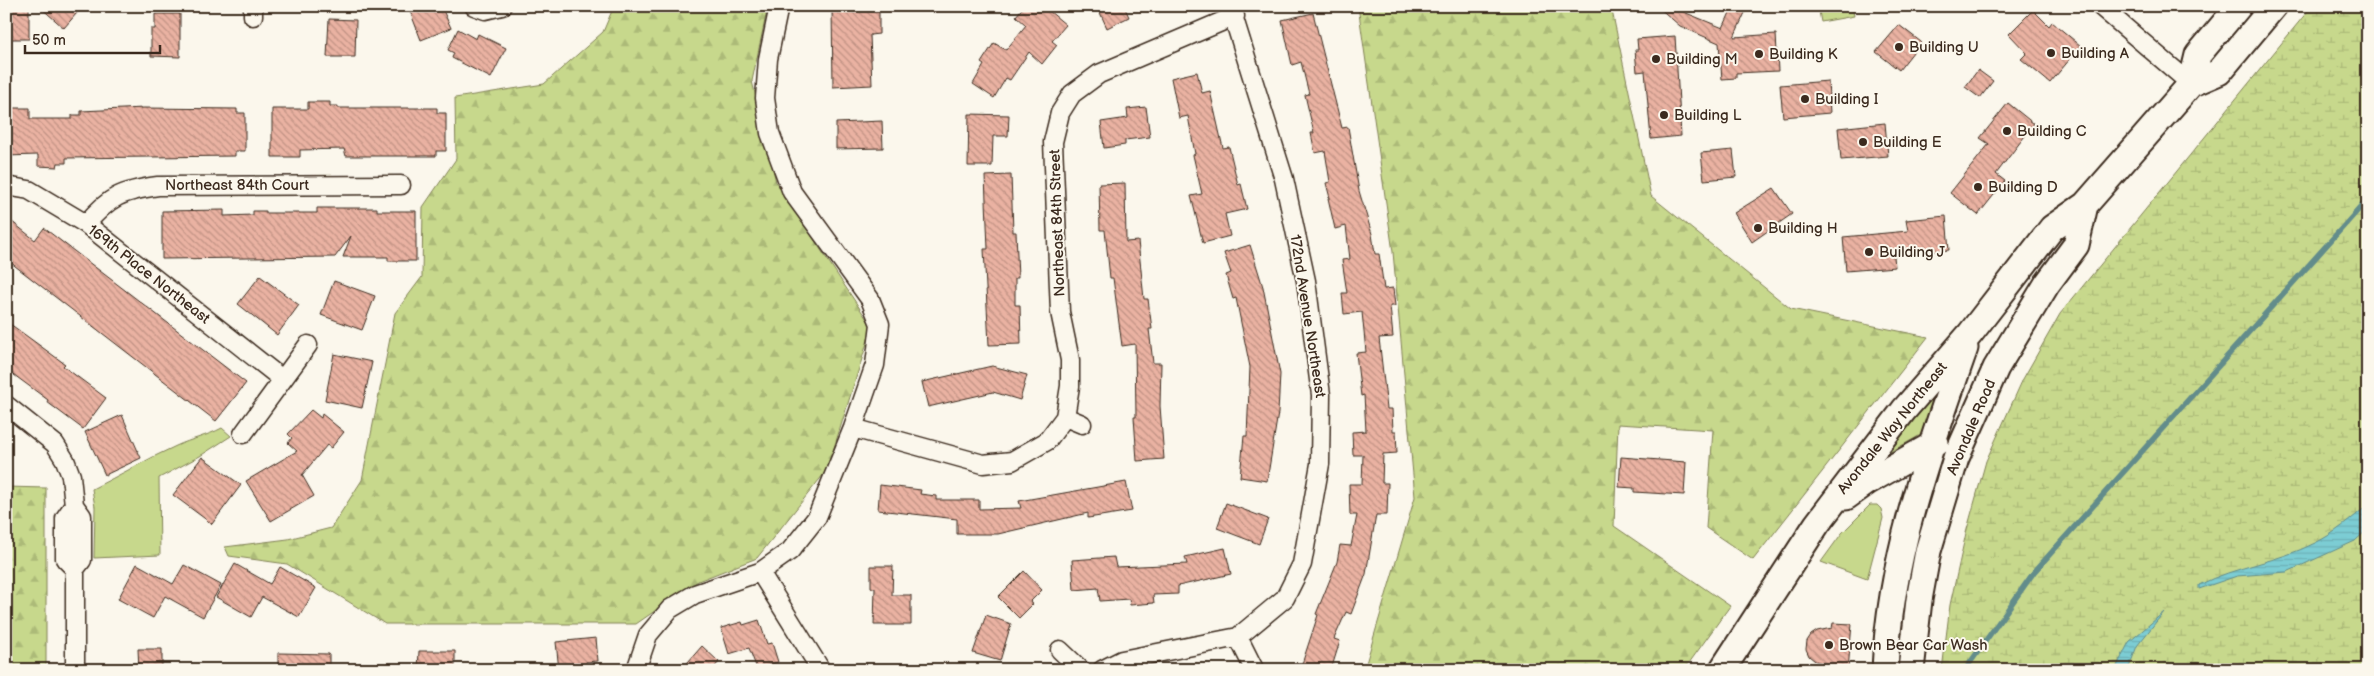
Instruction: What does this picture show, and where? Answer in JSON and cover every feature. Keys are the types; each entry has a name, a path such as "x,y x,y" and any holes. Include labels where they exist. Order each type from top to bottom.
{"main road":[{"path":"1970,334 2052,228 2085,205 2190,84 2198,55 2239,6"},
{"path":"2190,84 2219,72 2274,6"},
{"name":"Avondale Road","path":"1911,670 1919,600 1928,552 1951,475 1975,412 2020,326 2047,284 2076,245 2085,205"},
{"name":"Avondale Road","path":"1885,670 1895,581 1912,505 1929,448 1970,334"},
{"name":"Avondale Way Northeast","path":"1722,670 1817,524 1904,410 1970,334"},
{"name":"Avondale Way Northeast","path":"1817,524 1856,489 1929,448 1955,431 1975,412"},
{"path":"1867,482 1894,481 1906,492 1912,505"}],"street":[{"path":"474,6 485,10 502,6"},
{"path":"636,670 648,635 670,609 695,594 760,572 790,552 817,517 853,428 875,365 880,324 870,299 792,192 770,134 765,98 768,59 779,6"},
{"path":"2100,6 2190,84"},
{"name":"Northeast 84th Street","path":"853,428 983,464 1012,461 1047,441 1065,417 1070,386 1070,360 1060,312 1053,142 1060,113 1072,94 1099,74 1232,11"},
{"name":"172nd Avenue Northeast","path":"1102,670 1122,660 1238,637 1285,598 1302,564 1320,464 1321,396 1306,281 1284,179 1232,11"},
{"name":"Northeast 84th Court","path":"86,224 112,198 134,189 150,187 402,185"},
{"name":"169th Place Northeast","path":"6,186 29,190 86,224 282,379"},
{"path":"243,434 308,345"},
{"path":"6,405 54,444 65,460 71,476 74,505 65,518 65,559 75,570 75,670"},
{"path":"1065,417 1082,424"},
{"path":"760,572 822,670"},
{"path":"1238,637 1254,668"},
{"path":"1060,650 1081,670"}],"green space":[{"path":"614,6 768,6 752,81 776,182 872,327 827,470 757,558 698,581 636,624 385,624 287,564 229,556 225,547 288,539 331,528 362,480 395,313 422,277 423,207 456,159 455,98 544,84 603,32"},
{"path":"1358,6 1611,6 1651,196 1791,309 1928,337 1753,560 1706,528 1713,430 1618,424 1614,526 1730,606 1684,670 1364,670 1415,497 1393,252"},
{"path":"1818,6 1852,6 1854,16 1821,22"},
{"path":"2312,6 2368,6 2368,670 1942,670 1950,605 1966,533 1986,461 2023,379 2060,314"},
{"path":"1941,379 1926,432 1885,455 1880,452"},
{"path":"222,428 231,436 200,456 159,478 160,555 94,558 95,507 92,489 165,451"},
{"path":"6,487 46,488 46,670 6,670"},
{"path":"1870,505 1877,505 1881,509 1883,518 1867,579 1821,562 1842,533"}],"water":[{"path":"2368,505 2368,529 2355,541 2287,572 2237,576 2199,589 2199,585 2213,579 2286,555 2315,543 2336,531"},
{"path":"2164,612 2137,646 2128,670 2115,670 2129,642"}],"building":[{"path":"6,6 29,6 29,39 6,39"},
{"path":"39,6 83,6 64,28"},
{"path":"408,6 441,6 451,28 421,40"},
{"path":"879,6 879,34 870,35 872,85 833,87 832,8"},
{"path":"1024,6 1043,6 1066,25 1052,41 1057,45 1042,64 1029,52 1010,80 1006,78 994,98 973,84 984,65 981,63 994,43 1006,50 1026,25 1016,16"},
{"path":"1097,6 1124,6 1129,17 1107,28"},
{"path":"1657,6 1669,6 1723,28 1733,6 1748,6 1734,37 1776,34 1778,71 1736,73 1736,78 1722,79 1719,43 1680,26"},
{"name":"Building A","path":"2033,10 2049,26 2052,22 2081,46 2050,83 2021,59 2027,53 2009,34"},
{"path":"1313,13 1342,128 1348,127 1359,191 1372,234 1375,254 1379,254 1384,289 1393,288 1395,306 1390,306 1393,337 1379,338 1387,409 1392,409 1397,453 1383,454 1382,483 1388,483 1387,515 1376,515 1366,574 1351,614 1346,612 1334,639 1340,641 1331,670 1300,670 1318,615 1316,614 1337,562 1340,545 1351,546 1357,515 1350,515 1349,484 1362,484 1363,455 1353,455 1352,432 1366,431 1364,395 1361,396 1356,353 1366,352 1362,312 1344,314 1342,293 1347,293 1342,260 1350,259 1346,226 1335,229 1326,183 1330,182 1325,151 1315,153 1311,133 1314,133 1305,95 1309,94 1301,62 1292,65 1282,20"},
{"path":"155,14 180,14 180,57 151,56 151,29 155,29"},
{"path":"329,19 356,20 355,57 327,57"},
{"name":"Building U","path":"1899,25 1921,42 1899,70 1876,52"},
{"path":"458,29 476,39 478,34 506,48 491,78 452,58 454,53 448,50"},
{"path":"1675,36 1681,136 1651,139 1645,71 1637,72 1635,50 1638,50 1637,39"},
{"path":"1978,70 1993,81 1980,98 1965,87"},
{"path":"1197,72 1202,93 1210,91 1223,148 1229,147 1238,185 1241,184 1247,209 1225,214 1230,236 1203,243 1191,196 1202,194 1193,155 1195,154 1188,116 1179,118 1171,78"},
{"name":"Building I","path":"1828,81 1830,113 1783,117 1780,85"},
{"path":"308,102 330,102 330,106 338,106 338,108 437,108 437,113 446,113 446,151 436,151 436,156 346,156 344,149 300,150 300,157 272,157 272,109 308,109"},
{"path":"2008,103 2034,124 1996,174 2005,181 1978,215 1950,193 1989,144 1980,138"},
{"path":"1146,107 1150,137 1125,140 1125,145 1104,148 1101,122 1128,118 1127,109"},
{"path":"6,108 30,108 30,119 72,119 72,115 81,115 81,111 144,108 237,109 237,113 245,113 245,151 235,151 235,156 66,158 66,163 58,163 57,167 38,166 38,155 6,156"},
{"path":"969,114 1009,115 1008,136 993,136 992,166 968,166"},
{"path":"882,121 883,148 836,149 836,123"},
{"name":"Building E","path":"1885,123 1888,156 1841,160 1838,128"},
{"path":"1733,150 1736,177 1704,180 1701,153"},
{"path":"1011,175 1013,232 1016,232 1018,278 1015,278 1015,305 1020,305 1021,344 989,345 984,249 988,249 985,176"},
{"path":"1125,183 1126,242 1138,241 1144,299 1148,299 1152,329 1149,329 1153,363 1161,363 1160,406 1164,459 1137,461 1134,417 1136,417 1135,344 1122,346 1113,278 1110,278 1105,230 1100,230 1099,184"},
{"name":"Building H","path":"1774,188 1792,214 1752,242 1734,213"},
{"path":"317,208 377,208 377,211 416,211 416,261 388,261 388,257 343,257 351,236 335,257 162,259 162,211 224,210 224,216 253,215 253,211 266,211 266,213 317,213"},
{"path":"1946,216 1949,250 1894,256 1895,267 1846,271 1843,237 1908,231 1906,220"},
{"path":"6,217 35,240 44,228 246,383 216,421 6,259"},
{"path":"1250,245 1263,287 1280,374 1278,413 1267,481 1240,477 1244,436 1247,436 1250,367 1236,298 1233,299 1226,275 1231,273 1224,253"},
{"path":"260,276 299,305 277,335 238,304"},
{"path":"334,281 375,296 362,330 321,315"},
{"path":"6,321 65,364 63,366 106,398 83,429 6,369"},
{"path":"334,354 372,362 362,408 325,400"},
{"path":"992,366 1027,375 1020,400 993,392 928,407 922,382"},
{"path":"311,410 321,418 322,414 344,432 331,448 327,445 302,475 314,496 271,521 246,481 297,451 288,443 292,438 288,434"},
{"path":"122,415 141,458 105,475 85,432"},
{"path":"202,457 241,485 212,524 173,495"},
{"path":"1621,457 1686,462 1684,495 1634,492 1634,488 1619,487"},
{"path":"1126,482 1132,511 1088,518 1088,513 998,534 957,534 957,519 878,510 880,485 921,490 920,494 936,496 936,500 979,500 979,509 1021,508 1019,501"},
{"path":"1226,503 1268,519 1259,544 1217,528"},
{"path":"1225,548 1231,574 1178,586 1178,594 1153,595 1154,603 1130,605 1129,599 1100,601 1098,588 1074,590 1072,560 1114,557 1116,567 1187,564 1185,557"},
{"path":"137,564 173,584 184,565 221,585 203,617 165,596 153,618 118,599"},
{"path":"235,564 270,584 280,567 316,588 299,617 262,597 251,617 216,597"},
{"path":"871,566 893,566 892,595 911,595 911,625 874,625 875,588 871,588"},
{"path":"1024,571 1042,590 1030,602 1033,604 1019,618 998,597"},
{"path":"986,615 1011,624 1000,661 973,653"},
{"path":"759,620 767,644 772,643 778,662 757,669 749,648 729,654 721,628 742,622 743,625"},
{"name":"Brown Bear Car Wash","path":"1833,623 1852,624 1848,670 1829,670 1830,665 1815,661 1809,656 1806,649 1807,641 1811,635 1817,631 1832,628"},
{"path":"596,638 598,661 586,662 587,670 559,670 556,642"},
{"path":"702,646 719,662 712,670 681,670"},
{"path":"138,649 162,649 162,670 139,670"},
{"path":"419,651 455,651 455,670 418,670"},
{"path":"278,653 329,654 329,670 278,670"}],"waterway":[{"path":"1965,670 2034,572 2368,199"}],"place":[{"name":"Building U","path":"1899,47"},
{"name":"Building A","path":"2051,53"},
{"name":"Building K","path":"1759,54"},
{"name":"Building M","path":"1656,59"},
{"name":"Building I","path":"1805,99"},
{"name":"Building L","path":"1664,115"},
{"name":"Building C","path":"2007,131"},
{"name":"Building E","path":"1863,142"},
{"name":"Building D","path":"1978,187"},
{"name":"Building H","path":"1758,228"},
{"name":"Building J","path":"1869,252"},
{"name":"Brown Bear Car Wash","path":"1829,645"}]}
